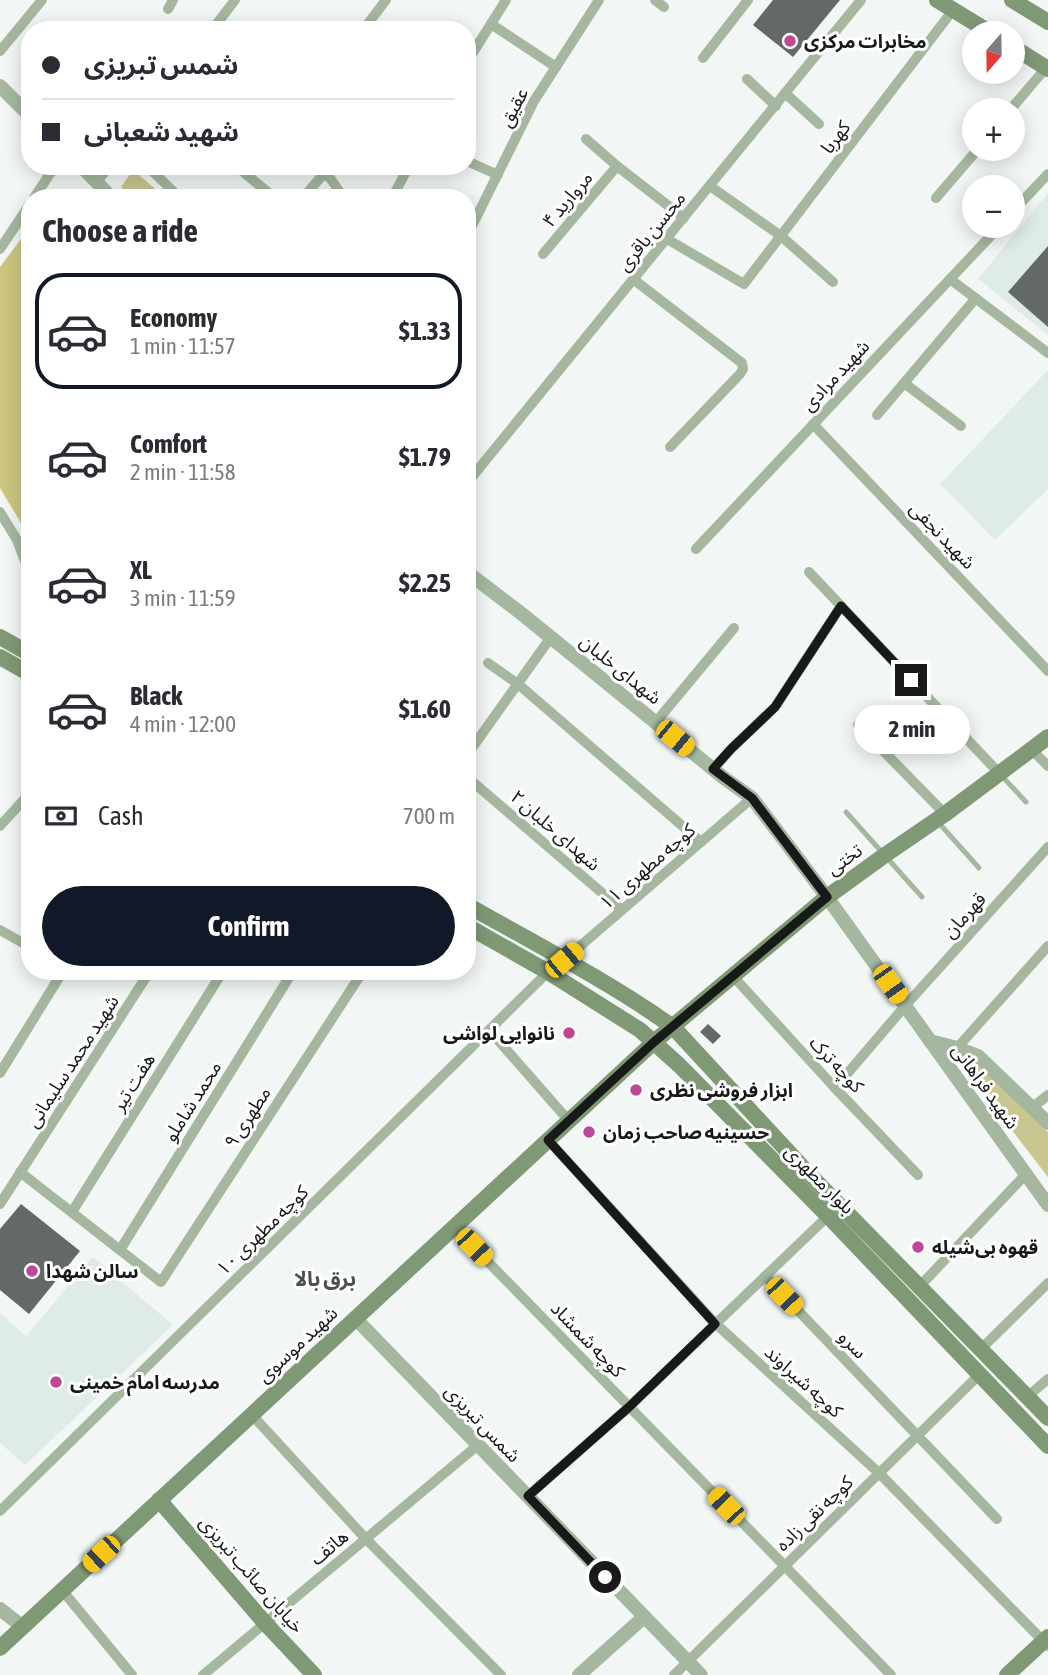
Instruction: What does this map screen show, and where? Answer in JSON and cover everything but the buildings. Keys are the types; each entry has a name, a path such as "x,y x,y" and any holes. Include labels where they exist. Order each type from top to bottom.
{"main road":[{"path":"937,0 971,21"},
{"path":"1013,0 1048,22"},
{"path":"1026,55 1047,68"},
{"path":"0,637 21,649"},
{"path":"0,658 21,669"},
{"name":"تختی","path":"654,1042 827,897 1048,737"},
{"name":"بلوار مطهری","path":"476,910 649,1010 673,1027 806,1171 1048,1419"},
{"name":"بلوار مطهری","path":"476,931 548,972 640,1030 654,1042 828,1216 1048,1446"},
{"name":"شهید موسوی","path":"0,1648 654,1042"},
{"name":"خیابان صائب تبریزی","path":"159,1500 265,1623 314,1675"},
{"path":"1007,1675 1046,1641"}],"street":[{"path":"24,21 42,0"},
{"path":"219,21 234,0"},
{"path":"370,21 386,0"},
{"path":"476,48 506,0"},
{"path":"704,58 748,0"},
{"name":"محسن باقری","path":"476,472 862,0"},
{"name":"عقیق","path":"476,218 534,101 593,2"},
{"name":"کهربا","path":"667,239 744,284 953,10"},
{"path":"491,24 556,67"},
{"path":"0,51 21,25"},
{"path":"1021,98 1047,68"},
{"path":"747,79 775,106"},
{"path":"0,86 21,107"},
{"path":"785,93 819,124"},
{"path":"586,139 617,166"},
{"path":"936,198 968,161"},
{"path":"476,165 498,175"},
{"name":"مروارید ۴","path":"543,254 617,166 684,218"},
{"path":"1025,198 1048,174"},
{"path":"90,175 104,189"},
{"path":"97,182 102,175"},
{"path":"156,175 171,189"},
{"path":"247,175 264,189"},
{"path":"311,189 325,175 338,189"},
{"path":"710,186 781,236 833,282"},
{"path":"0,248 21,217"},
{"name":"شهید مرادی","path":"696,549 989,238"},
{"path":"634,279 742,363 740,374 670,447"},
{"path":"950,279 1048,353"},
{"path":"877,415 976,298"},
{"path":"904,383 961,426"},
{"name":"شهید نجفی","path":"813,424 1048,671"},
{"path":"0,512 21,550"},
{"path":"809,572 999,773"},
{"name":"شهدای خلبان","path":"476,579 752,798 930,1041"},
{"path":"713,769 775,707 841,606"},
{"path":"656,722 734,628"},
{"path":"476,742 551,637"},
{"path":"488,663 518,684 701,842"},
{"path":"858,725 941,817"},
{"path":"1031,750 1048,765"},
{"name":"شهدای خلبان ۲","path":"476,785 622,910"},
{"name":"کوچه مطهری ۱۱","path":"564,960 752,798"},
{"path":"0,827 21,803"},
{"name":"قهرمان","path":"835,1088 1048,847"},
{"path":"0,930 21,942"},
{"path":"957,1048 1048,946"},
{"name":"کوچه مطهری ۱۰","path":"0,1511 548,972"},
{"name":"کوچه ترک","path":"732,975 918,1175"},
{"path":"0,1073 57,980"},
{"name":"شهید محمد سلیمانی","path":"0,1204 144,980"},
{"name":"هفت تیر","path":"72,1212 217,980"},
{"name":"محمد شاملو","path":"120,1250 287,980"},
{"name":"مطهری ۹","path":"120,1250 161,1282 357,980"},
{"path":"489,1031 569,1121"},
{"name":"شهید فراهانی","path":"930,1041 978,1056 1048,1123"},
{"name":"شهید فراهانی","path":"930,1041 1048,1205"},
{"path":"1032,1108 1048,1095"},
{"name":"کوچه شیراوند","path":"548,1140 715,1324 879,1473 1046,1641"},
{"path":"20,1172 120,1250"},
{"path":"920,1286 1026,1174"},
{"path":"528,1496 629,1407 828,1216"},
{"name":"کوچه شمشاد","path":"454,1227 891,1675"},
{"name":"سرو","path":"765,1276 998,1519"},
{"path":"981,1349 1048,1283"},
{"name":"شمس تبریزی","path":"355,1318 701,1675"},
{"name":"کوچه نقی زاده","path":"674,1675 979,1375"},
{"path":"1027,1397 1048,1379"},
{"path":"251,1415 366,1539 501,1675"},
{"name":"هاتف","path":"203,1675 478,1446"},
{"path":"62,1590 132,1675"},
{"path":"0,1609 23,1627"},
{"path":"579,1675 644,1617"}],"lane":[{"path":"999,773 1026,802"},
{"path":"846,812 922,897"},
{"path":"941,817 979,868"}],"shaded area":[{"path":"129,175 139,175 155,189 123,189 121,187"},
{"path":"1048,193 1048,335 978,279 1011,238 1025,238 1025,221"},
{"path":"21,239 21,523 0,488 0,267"},
{"path":"1048,370 1048,489 995,540 940,484"},
{"path":"973,1060 1048,1132 1048,1177 964,1068"},
{"name":"مدرسه امام خمینی","path":"93,1257 173,1325 25,1465 0,1443 0,1313 26,1336"}],"place":[{"name":"مخابرات مرکزی","path":"790,41"},
{"name":"نانوایی لواشی","path":"569,1033"},
{"name":"ابزار فروشی نظری","path":"636,1090"},
{"name":"حسینیه صاحب زمان","path":"589,1132"},
{"name":"قهوه بی‌شیله","path":"918,1247"},
{"name":"سالن شهدا","path":"32,1271"},
{"name":"مدرسه امام خمینی","path":"56,1382"}],"district":[{"name":"برق بالا","path":"325,1278"}],"route":[{"path":"605,1577 528,1496 629,1407 715,1324 548,1140 654,1042 827,897 752,798 713,769 775,707 841,606 911,680"}]}
